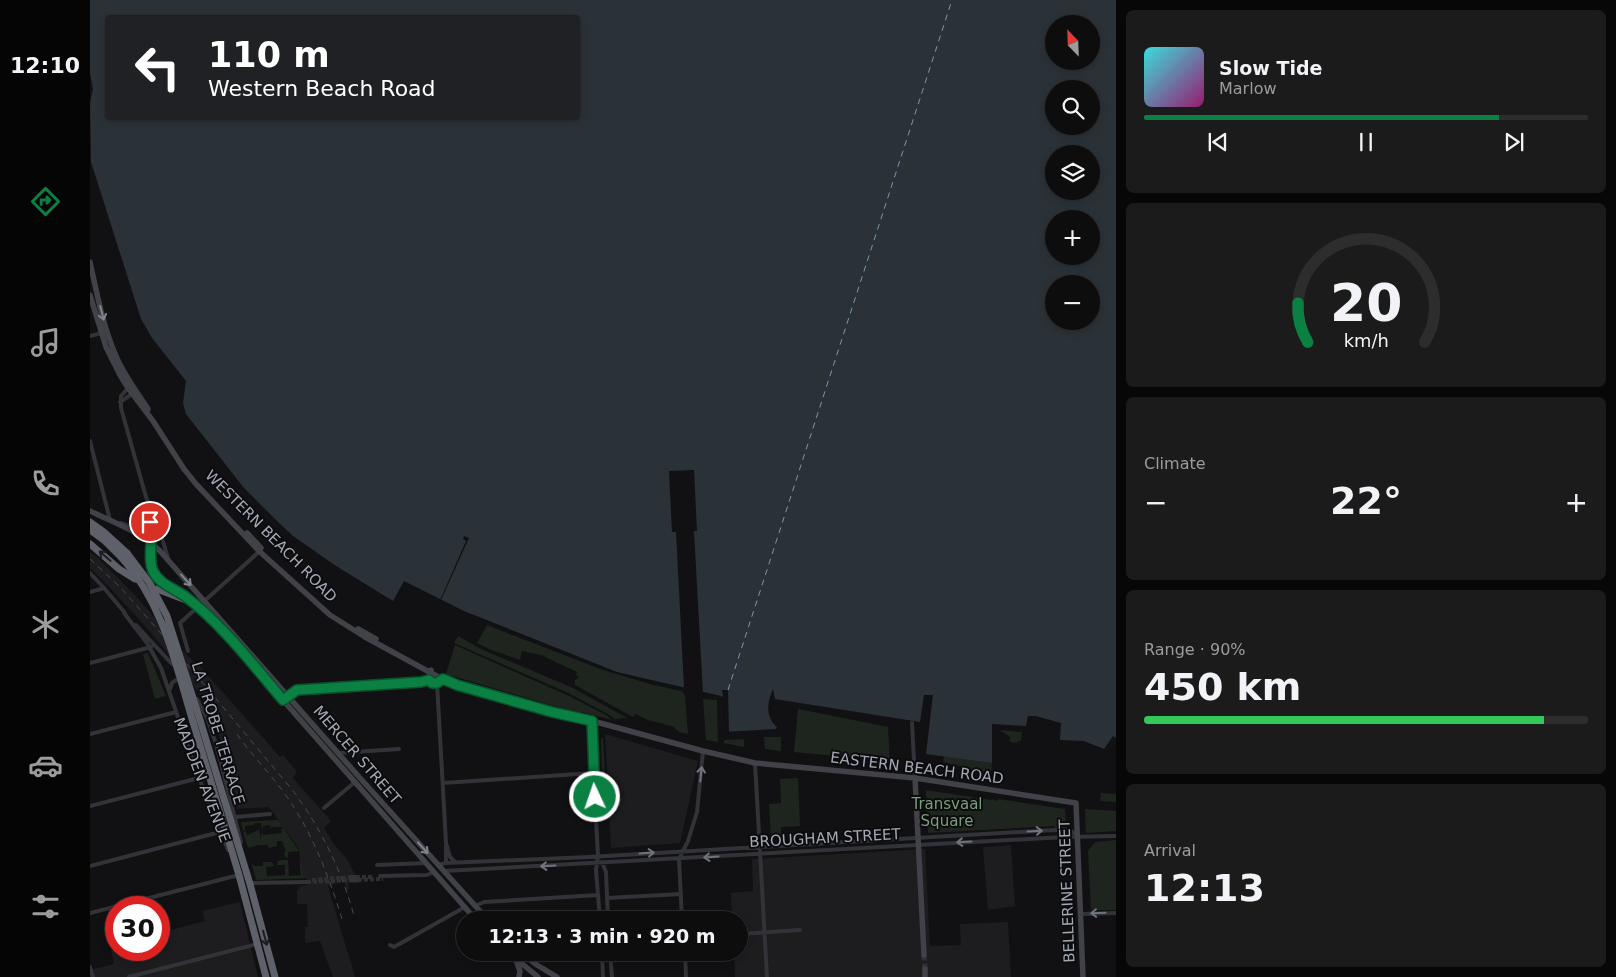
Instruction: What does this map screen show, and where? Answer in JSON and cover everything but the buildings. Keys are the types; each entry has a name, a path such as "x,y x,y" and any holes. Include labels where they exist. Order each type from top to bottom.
{"highway":[{"name":"LA TROBE TERRACE","path":"90,522 104,532 124,555 158,612 197,721 250,884 275,977"},
{"name":"LA TROBE TERRACE","path":"90,530 124,555"},
{"path":"90,544 119,569 135,579"},
{"path":"157,589 195,605"},
{"name":"LA TROBE TERRACE","path":"197,721 266,977"}],"street":[{"path":"90,262 104,332"},
{"path":"90,295 104,332"},
{"path":"90,336 104,332"},
{"name":"WESTERN BEACH ROAD","path":"104,332 111,358 190,478 261,550 336,620 431,671 442,680 543,710 755,763"},
{"path":"120,402 132,390"},
{"path":"132,390 121,395 120,402 146,497 152,531 152,543"},
{"path":"90,441 110,521 142,530 147,528 150,522"},
{"path":"146,497 157,522 169,560"},
{"name":"MERCER STREET","path":"90,511 134,532 152,543 169,560 468,911"},
{"name":"MERCER STREET","path":"152,543 150,562 155,575 164,584 183,595 226,634 338,753 358,780 480,911"},
{"path":"188,651 180,623 195,605 204,600 261,550"},
{"name":"MADDEN AVENUE","path":"90,573 124,613 150,648 161,668 199,778 236,867"},
{"path":"90,592 104,588"},
{"name":"MADDEN AVENUE","path":"124,613 172,664"},
{"path":"90,664 150,648 154,645"},
{"path":"429,680 428,676 431,671"},
{"path":"170,691 172,683 176,680"},
{"path":"286,697 297,690 429,680 432,683 442,680 446,863"},
{"name":"MADDEN AVENUE","path":"197,699 213,734 250,884"},
{"path":"90,734 176,712"},
{"path":"592,721 599,911"},
{"path":"912,722 924,955"},
{"path":"338,753 399,749"},
{"path":"682,911 679,859 697,812 703,751"},
{"path":"755,763 767,977"},
{"name":"EASTERN BEACH ROAD","path":"755,763 915,778 1076,803"},
{"path":"443,782 593,773"},
{"path":"90,806 199,778"},
{"path":"324,808 358,780"},
{"name":"BELLERINE STREET","path":"1076,803 1083,977"},
{"path":"235,817 270,814"},
{"name":"BROUGHAM STREET","path":"438,865 455,862 598,856 1056,830 1071,832 1077,836"},
{"path":"90,866 220,832"},
{"path":"1014,832 1014,839"},
{"path":"1077,836 1116,836"},
{"name":"BROUGHAM STREET","path":"382,877 427,875 444,871 1077,836"},
{"path":"446,843 450,856 455,862"},
{"path":"410,864 416,860 417,852"},
{"path":"598,856 606,871 608,911"},
{"path":"377,865 426,863"},
{"path":"434,872 438,865"},
{"path":"90,913 239,875"},
{"path":"350,879 357,878"},
{"path":"250,884 307,881"},
{"path":"607,898 681,894"},
{"path":"390,946 394,947 465,907 475,906 484,902 598,896"},
{"path":"1081,914 1116,913"},
{"path":"748,933 800,930"},
{"path":"129,977 257,944"},
{"path":"516,961 537,976 544,970"},
{"path":"516,961 519,977"},
{"path":"532,961 557,977"},
{"path":"602,961 603,977"},
{"path":"611,961 612,977"},
{"path":"685,961 686,977"},
{"path":"90,967 93,977"},
{"path":"925,969 925,977"}],"shaded area":[{"path":"90,0 1116,0 1116,738 1113,736 1104,749 1084,741 1060,740 1061,723 1036,716 1028,716 1026,726 992,724 992,763 926,754 933,695 924,695 920,722 775,699 773,689 768,709 770,719 777,727 776,729 722,732 721,696 617,672 464,611 404,581 393,601 336,566 293,536 244,488 186,414 183,403 186,381 152,338 141,319 91,162 90,103 93,89 90,73"},
{"path":"90,552 135,595 182,650 197,663 280,757 283,755 297,772 293,778 331,821 324,828 334,844 347,859 359,883 348,883 349,889 347,890 344,881 328,886 355,977 333,977 320,941 305,943 305,927 308,927 307,904 297,904 297,891 300,888 299,886 307,885 307,878 301,878 299,849 269,807 237,809 215,718 192,683 146,627 90,568"},
{"path":"605,734 698,761 680,843 611,848"},
{"path":"1011,845 1015,906 988,910 983,847"},
{"path":"925,849 930,946 961,945 960,924 1008,922 1011,977 735,977 734,961 748,961 748,911 732,911 731,893 753,891 752,859"},
{"path":"240,902 258,977 90,977 90,970 114,964 113,961 170,961 170,930 205,921 202,911"}],"green space":[{"path":"487,625 600,669 653,685 682,691 685,696 688,734 679,732 675,727 648,720 636,714 633,717 575,685 575,680 579,677 576,675 577,672 541,655 522,651 520,660 477,643"},
{"path":"458,636 483,650 573,688 627,718 615,719 566,692 454,643"},
{"path":"455,645 571,697 612,720 582,712 581,714 446,674"},
{"path":"148,653 166,696 155,699 143,654"},
{"path":"703,699 717,700 718,742 706,740"},
{"path":"798,709 888,727 890,763 794,752"},
{"path":"1000,730 1022,732 1021,741 1017,743 1010,742 1010,737"},
{"path":"764,737 781,737 781,751 765,749"},
{"path":"601,738 603,738 605,774 602,774"},
{"path":"744,739 744,747 724,743 724,740"},
{"path":"944,756 992,763 991,774 943,762"},
{"path":"798,778 800,826 781,827 781,837 771,838 769,804 781,803 780,779"},
{"name":"Transvaal Square","path":"926,790 1065,809 1066,828 1055,828 1054,826 928,833"},
{"path":"1101,793 1116,794 1116,802 1100,801"},
{"path":"1085,809 1116,811 1116,831 1086,833"},
{"path":"278,820 299,851 288,852 288,858 285,857 284,852 286,851 282,841 277,841 277,846 268,848 268,845 257,845 258,842 256,846 248,848 243,832 246,831 247,835 259,830 261,840 261,834 263,833 261,823 245,826 243,831 241,822","holes":["270,825 270,829 271,827 282,827 282,833 263,835 263,826"]},
{"path":"1116,840 1116,910 1091,910 1088,851 1095,842"},
{"path":"288,860 289,876 301,875 300,864 302,864 303,876 307,878 256,880 251,862 254,866 263,866 263,862 272,862 274,866 266,867 267,876 285,875 285,865 277,865 278,861"}],"pier":[{"path":"694,470 697,531 694,531 703,693 684,688 676,532 672,532 669,471"},
{"path":"464,536 469,538 440,600 466,541 463,539"},
{"path":"722,690 728,690 729,732 722,732"}],"ferry route":[{"path":"728,690 952,0"}],"tunnel":[{"path":"312,880 350,877"},
{"path":"356,877 374,877"},
{"path":"358,880 383,879"},
{"path":"307,882 351,880"},
{"path":"924,955 925,969"}],"railway":[{"path":"90,559 120,587 166,639 294,792 330,851 354,916"},
{"path":"237,734 281,789 305,826 332,887 342,919"}],"route":[{"path":"150,522 152,543 150,562 157,578 186,597 208,616 283,700 297,690 429,680 432,683 437,683 443,679 457,685 552,712 592,721 595,797"}]}
